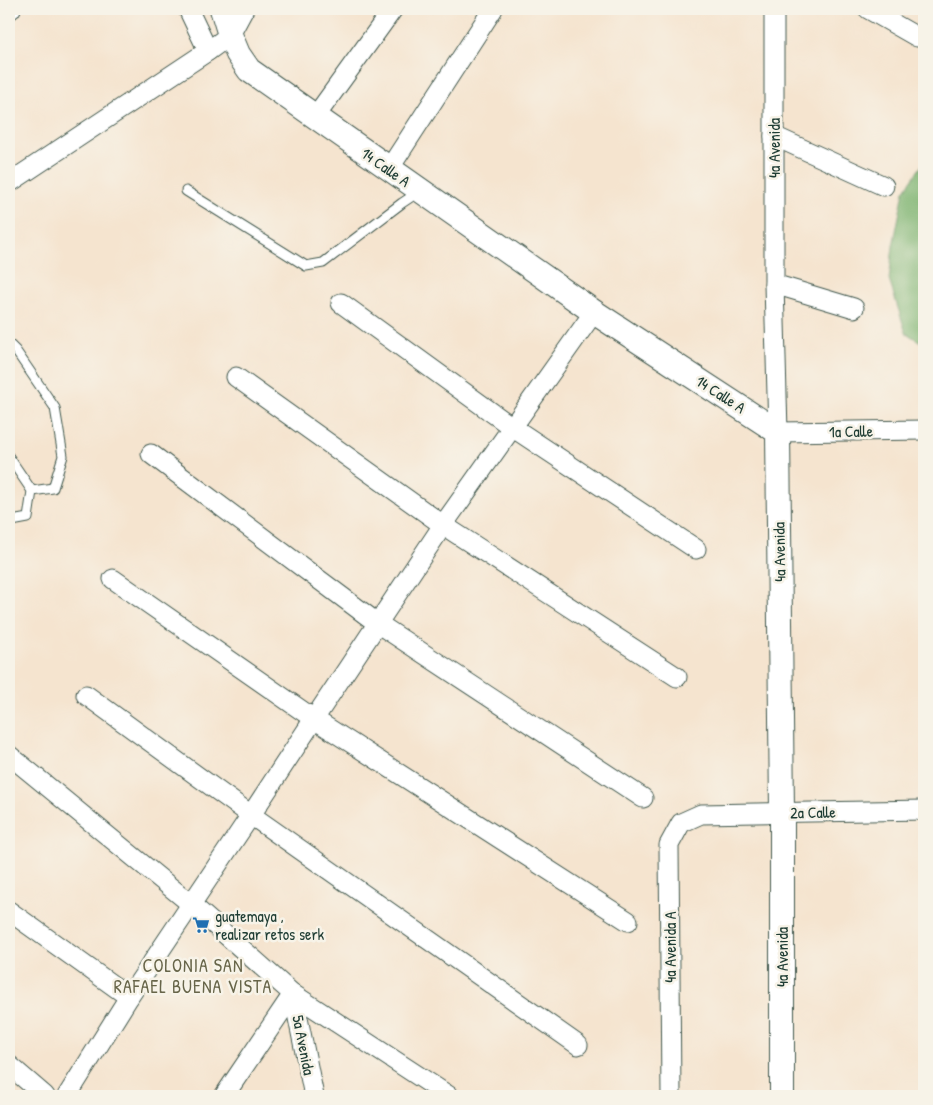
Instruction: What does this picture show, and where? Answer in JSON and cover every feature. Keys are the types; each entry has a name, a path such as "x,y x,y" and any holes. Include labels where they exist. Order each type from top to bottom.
{"street":[{"path":"188,9 208,51"},
{"name":"14 Calle A","path":"222,9 238,54 249,70 594,312 778,432"},
{"path":"9,183 230,35 244,9"},
{"path":"315,118 393,9"},
{"path":"389,169 493,9"},
{"name":"4a Avenida","path":"774,9 774,284 778,432 782,812 782,1096"},
{"path":"868,9 917,38"},
{"path":"774,136 884,186"},
{"path":"774,284 854,308"},
{"path":"341,303 512,427 696,549"},
{"path":"67,1096 129,997 377,623 443,525 594,312"},
{"path":"236,377 443,525 677,677"},
{"name":"1a Calle","path":"778,432 924,430"},
{"path":"151,454 377,623 643,798"},
{"path":"113,579 314,719 628,921"},
{"path":"86,695 251,815 578,1045"},
{"path":"9,755 191,904 293,994 450,1096"},
{"name":"2a Calle","path":"701,814 924,810"},
{"name":"4a Avenida A","path":"671,1096 669,845 681,823 701,814"},
{"path":"9,911 129,997"},
{"path":"224,1096 293,994"},
{"name":"5a Avenida","path":"293,994 314,1096"},
{"path":"9,1065 45,1096"}],"lane":[{"path":"186,191 306,266 323,263 420,190"},
{"path":"9,344 16,350 55,408 63,456 54,488 32,491"},
{"path":"9,457 32,491 28,518 9,521"}],"green space":[{"path":"924,162 924,344 906,333 889,280 893,246 904,191"}],"place":[{"name":"guatemaya , realizar retos serk","path":"201,925"}],"district":[{"name":"COLONIA SAN RAFAEL BUENA VISTA","path":"193,976"}]}
